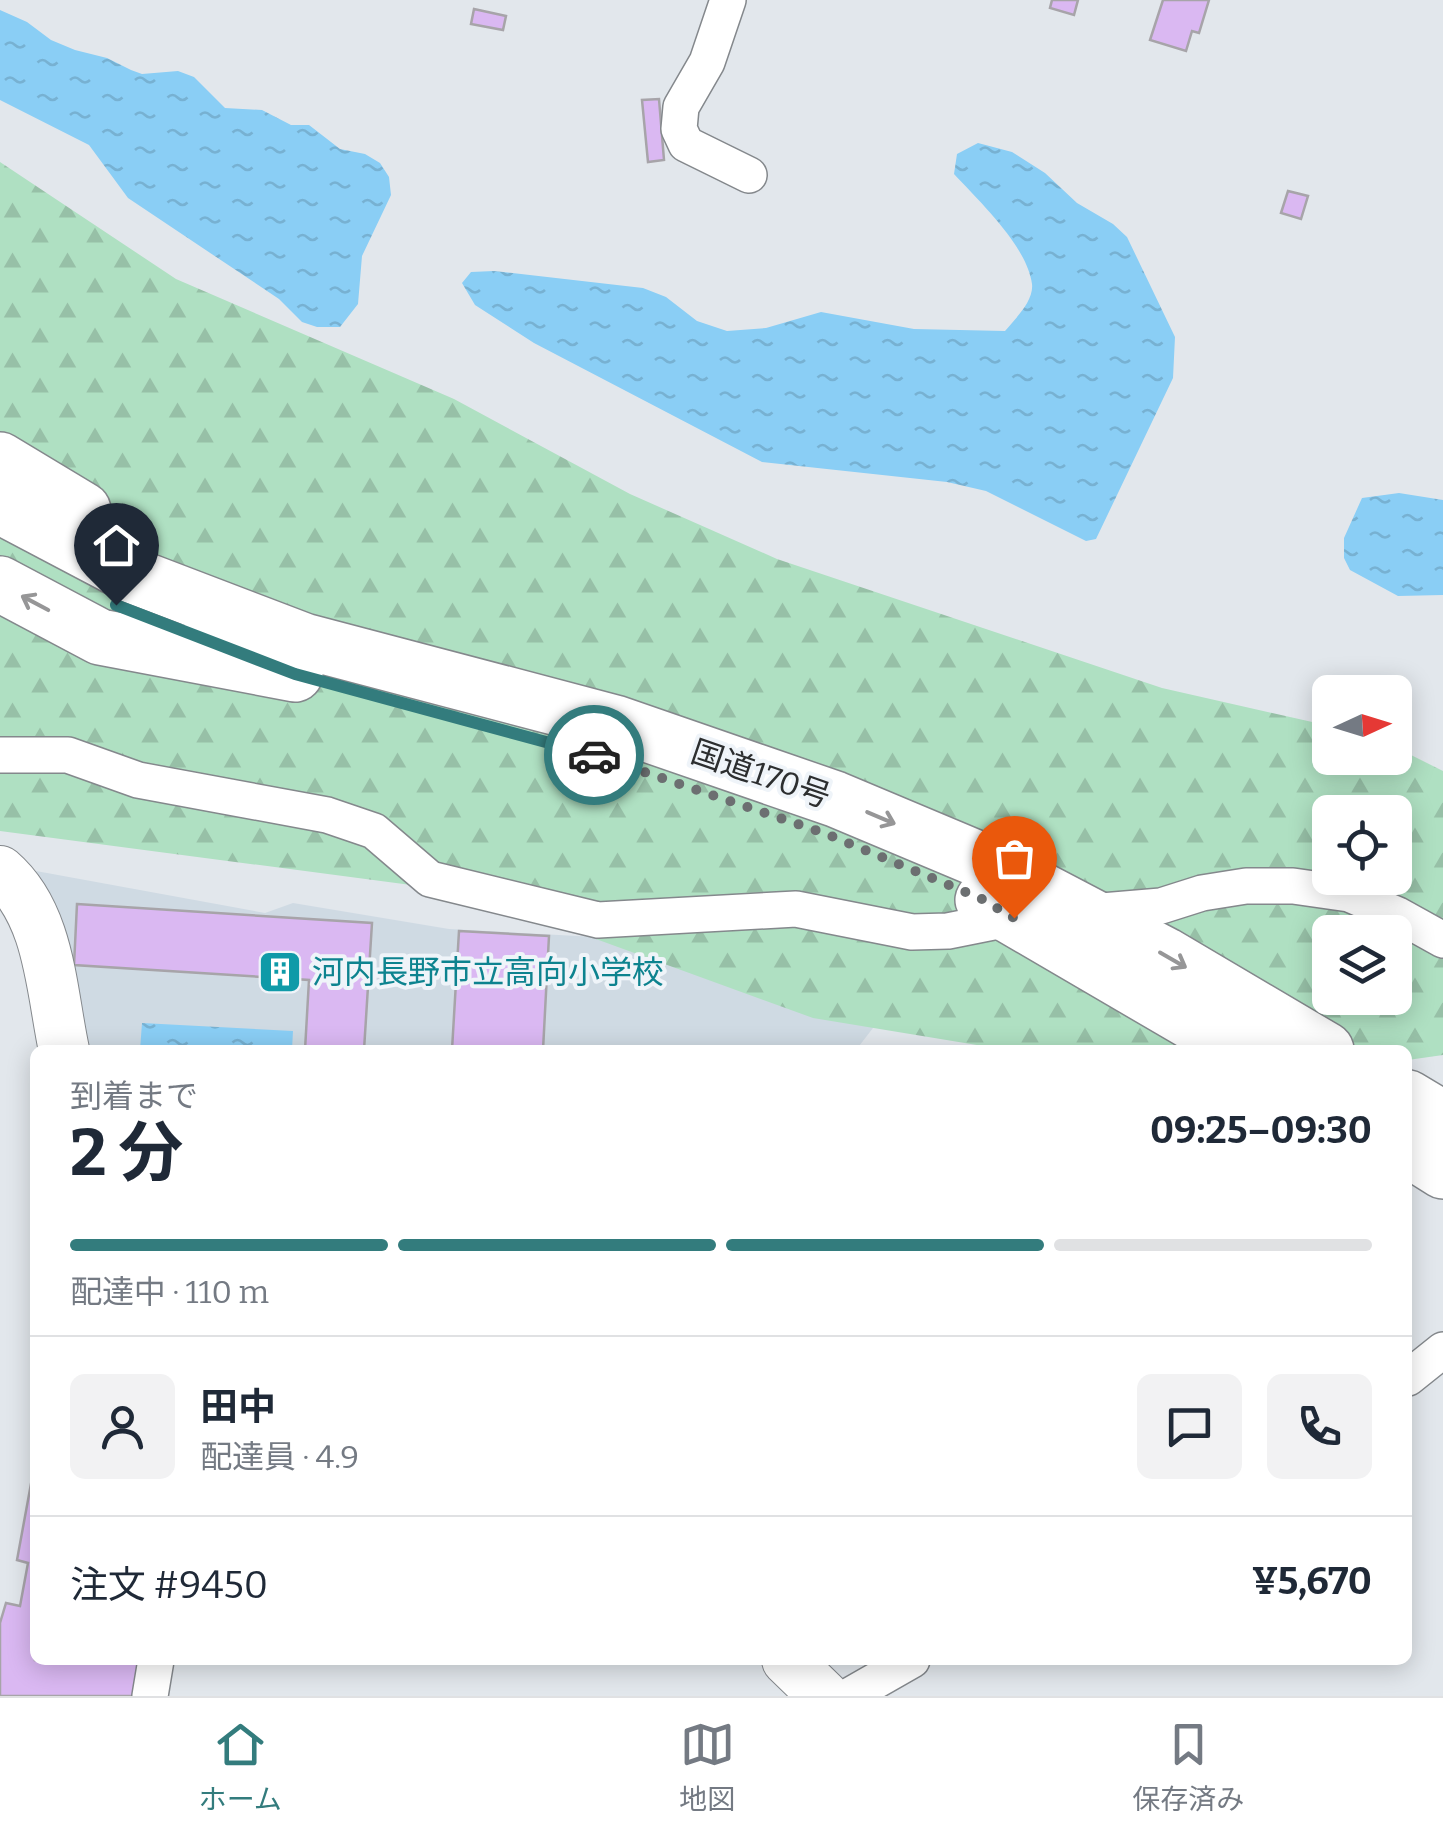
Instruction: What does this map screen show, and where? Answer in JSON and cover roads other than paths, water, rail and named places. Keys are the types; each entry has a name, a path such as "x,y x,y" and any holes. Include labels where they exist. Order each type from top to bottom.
{"highway":[{"path":"0,460 145,546 203,571 300,658"},
{"name":"国道170号","path":"0,506 300,658 614,724 835,799 997,867 1165,956 1317,1045"},
{"name":"国道170号","path":"0,545 116,605 300,658 824,833 980,898 1231,1045"},
{"path":"0,584 100,637 300,658"},
{"path":"1412,1100 1443,1119"},
{"path":"1412,1152 1443,1170"}],"main road":[{"path":"0,871 16,885 37,920 63,1045"},
{"path":"791,1665 824,1696"}],"street":[{"path":"728,0 707,62 682,107 679,129 686,144 749,176"},
{"path":"0,754 68,755 138,780 327,815 374,831 430,879 598,920 796,908 912,932 948,931 1014,918"},
{"path":"1084,913 1161,906 1202,893 1246,886 1292,886 1350,894 1443,940"},
{"path":"1412,1375 1443,1350"},
{"path":"150,1696 155,1665"},
{"path":"849,1696 905,1670"}],"water":[{"path":"0,10 27,22 51,40 142,74 178,71 194,77 225,108 262,110 291,125 309,125 340,149 365,154 380,163 389,177 391,195 362,256 358,304 340,327 317,327 302,322 279,299 128,198 89,145 0,100"},
{"path":"978,143 1012,152 1127,237 1175,337 1173,378 1096,539 1086,541 986,491 947,482 762,462 534,343 475,305 462,283 471,272 494,271 643,288 666,297 697,321 727,331 766,328 821,312 914,329 1005,331 1027,303 1032,284 1012,240 954,174 957,154"},
{"path":"1399,493 1443,500 1443,595 1398,596 1350,570 1344,558 1344,538 1362,498"},
{"path":"142,1023 293,1031 292,1045 140,1045"}],"place":[{"name":"河内長野市立高向小学校","path":"280,972"}]}
